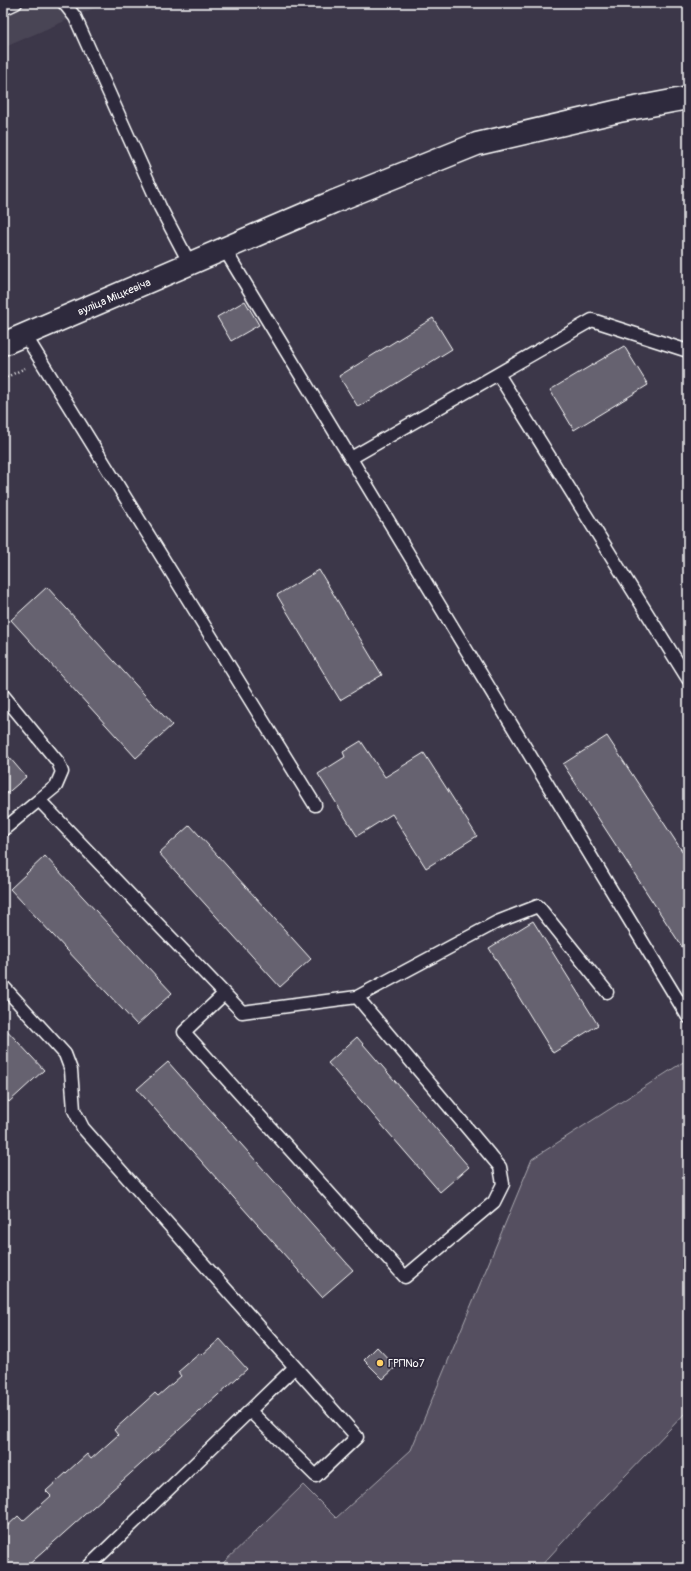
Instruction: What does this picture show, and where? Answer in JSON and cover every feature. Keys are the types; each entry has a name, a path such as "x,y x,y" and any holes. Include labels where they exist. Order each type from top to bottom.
{"street":[{"name":"вуліца Міцкевіча","path":"3,344 333,202 477,144 619,111 688,98"}],"lane":[{"path":"3,9 16,3"},
{"path":"64,3 75,17 160,207 190,264"},
{"path":"224,250 688,1017"},
{"path":"351,458 592,320 688,350"},
{"path":"26,334 315,805"},
{"path":"498,374 688,679"},
{"path":"3,695 58,762 62,772 56,786 3,830"},
{"path":"39,800 242,1012 357,998 496,922 538,906 607,992"},
{"path":"3,986 65,1054 71,1070 74,1110 83,1128 357,1437 316,1476 250,1411"},
{"path":"224,994 184,1032 405,1277 494,1202 503,1184 500,1167 357,998"},
{"path":"86,1568 295,1367"}],"path":[{"path":"3,379 41,360"}],"shaded area":[{"path":"3,3 106,3 3,48"},
{"path":"688,1059 688,1410 539,1568 218,1568 303,1485 336,1518 411,1450 532,1159"}],"building":[{"path":"245,301 259,325 231,341 217,317"},
{"path":"433,318 452,349 358,407 339,376"},
{"path":"624,346 648,385 574,430 550,390"},
{"path":"319,570 382,675 340,700 277,595"},
{"path":"47,587 172,725 136,758 11,620"},
{"path":"607,736 688,860 688,956 563,764"},
{"path":"361,741 385,777 424,753 477,836 426,868 392,814 357,836 318,774 345,757 343,752"},
{"path":"3,750 26,777 3,797"},
{"path":"190,825 311,959 280,987 159,853"},
{"path":"45,856 172,993 137,1025 10,889"},
{"path":"533,921 598,1025 553,1053 489,948"},
{"path":"3,1026 44,1070 9,1102 3,1095"},
{"path":"357,1037 469,1167 440,1192 328,1063"},
{"path":"168,1062 353,1270 322,1297 137,1089"},
{"path":"220,1339 247,1369 25,1568 3,1568 3,1530 18,1516 23,1521 51,1496 46,1491 87,1454 91,1459 118,1435 114,1430 155,1393 158,1396 181,1376 178,1372 200,1353 202,1355"},
{"name":"ГРП№7","path":"377,1347 396,1367 383,1379 364,1360"}],"place":[{"name":"ГРП№7","path":"380,1363"}]}
